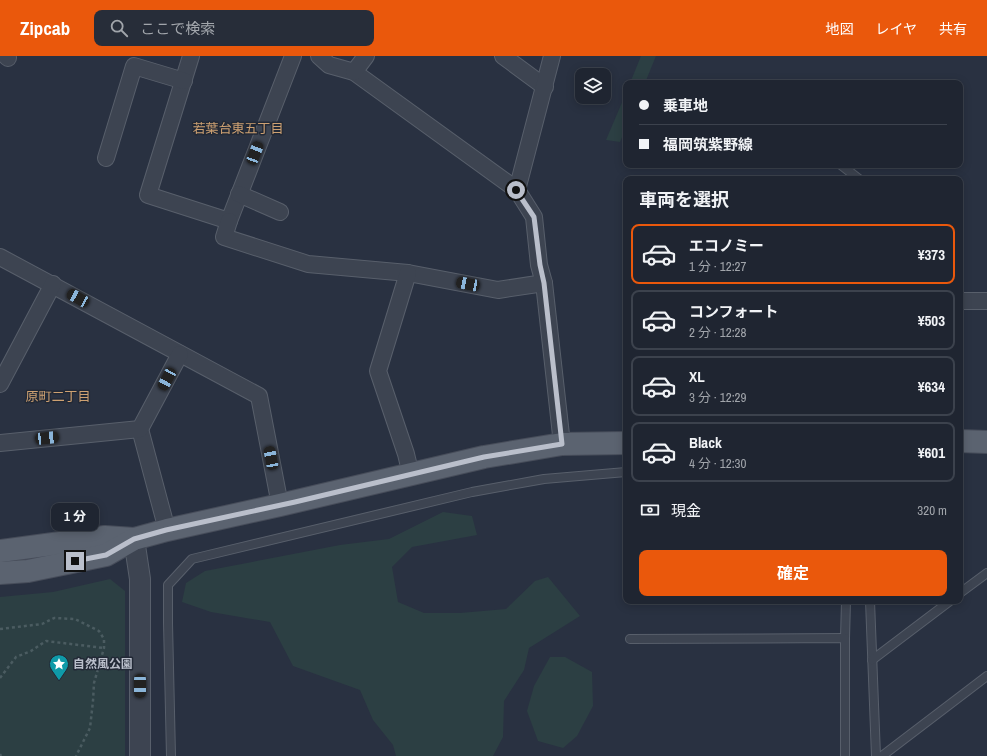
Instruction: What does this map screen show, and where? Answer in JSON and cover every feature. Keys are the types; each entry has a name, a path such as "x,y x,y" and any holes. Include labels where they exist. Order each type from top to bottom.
{"main road":[{"path":"963,441 987,442"},
{"path":"0,573 28,571 106,555 134,539 166,530 411,475 484,457 562,444 623,443"},
{"path":"0,551 105,537 134,539"}],"street":[{"path":"191,56 148,195 229,221"},
{"path":"293,56 239,194 224,237 308,264 408,273 498,290 544,283"},
{"path":"319,56 329,65 354,72 516,190 534,217 540,265 544,283 562,444"},
{"path":"354,72 366,56"},
{"path":"503,56 545,87"},
{"path":"516,190 545,87 552,56"},
{"path":"106,158 134,66 184,81"},
{"path":"239,194 280,212"},
{"path":"0,257 53,284 259,396 280,505"},
{"path":"408,273 378,371 406,454 411,475"},
{"path":"0,384 53,284"},
{"path":"963,301 987,301"},
{"path":"166,530 140,429 180,354"},
{"path":"0,443 140,429"},
{"path":"134,539 140,579 140,756"}],"lane":[{"path":"845,168 855,176"},
{"path":"171,756 168,585 192,559 472,492 544,480 623,472"},
{"path":"963,591 987,573"},
{"path":"845,756 846,604"},
{"path":"870,604 876,756"},
{"path":"872,660 946,604"},
{"path":"630,639 845,638"},
{"path":"882,756 987,676"}],"path":[{"path":"0,629 42,624 54,618 75,618 99,631 104,639 104,648 94,683 90,728 76,756"},
{"path":"0,678 16,657 46,641 104,648"}],"green space":[{"path":"641,56 656,56 646,80 631,80"},
{"path":"623,100 623,135 620,142 606,140"},
{"path":"443,512 472,516 477,535 412,547 392,567 398,602 424,613 460,613 506,609 535,581 548,577 580,616 529,648 524,670 504,701 503,737 493,756 396,756 393,745 373,720 360,690 293,666 270,622 211,612 182,602 186,583 205,571 340,545 389,539"},
{"name":"自然風公園","path":"110,579 125,591 125,756 0,756 0,597 53,592"},
{"path":"550,657 565,657 592,672 593,706 577,736 563,748 538,741 527,711 534,686"}],"place":[{"name":"自然風公園","path":"59,681"}],"district":[{"name":"若葉台東五丁目","path":"238,128"},
{"name":"原町二丁目","path":"58,396"}],"route":[{"path":"75,561 106,555 134,539 166,530 295,502 484,457 562,444 544,283 540,265 534,217 516,190"}]}
